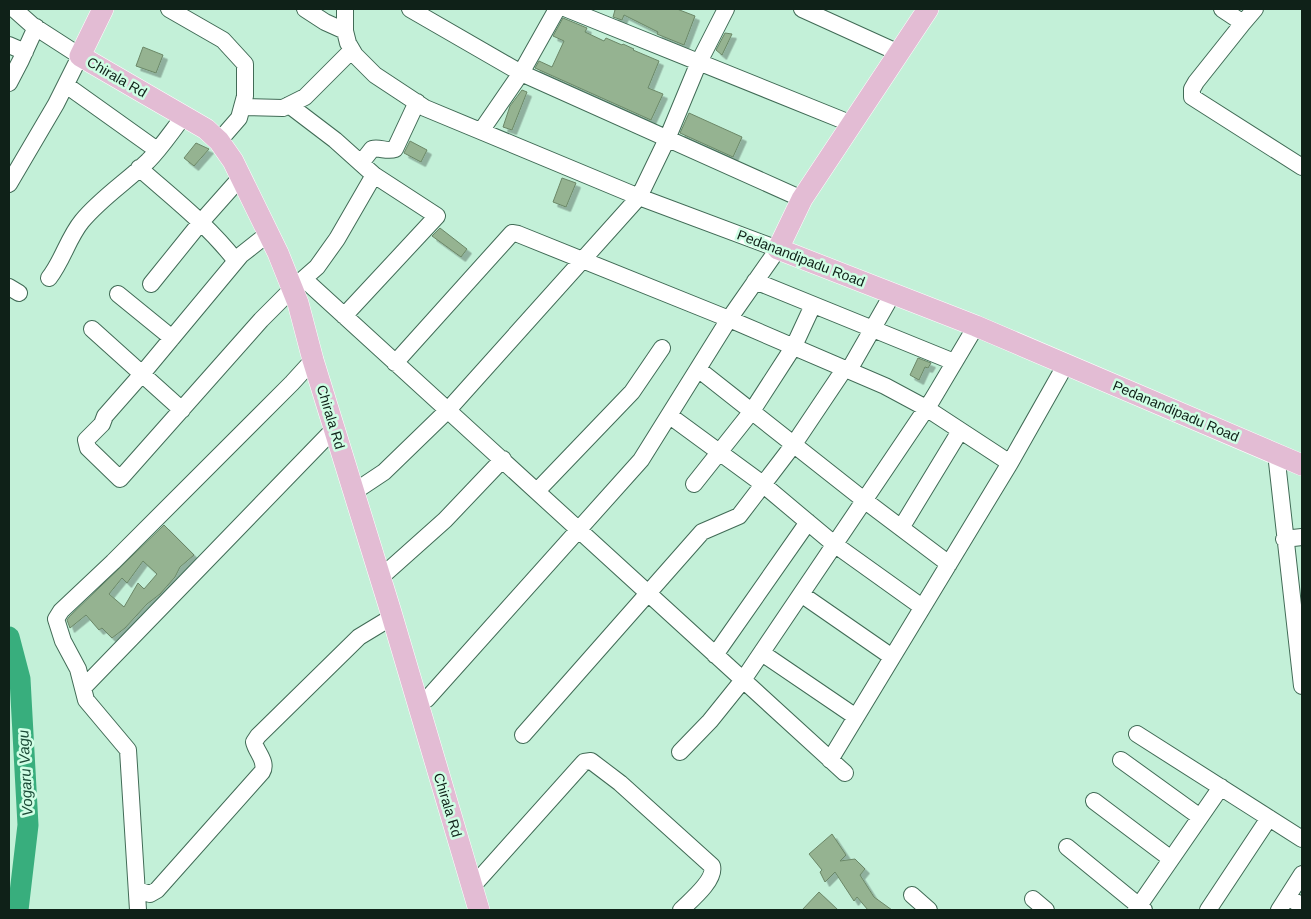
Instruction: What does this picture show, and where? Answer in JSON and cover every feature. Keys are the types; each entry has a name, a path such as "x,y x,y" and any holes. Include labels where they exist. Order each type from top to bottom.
{"main road":[{"name":"Chirala Rd","path":"103,9 80,56 206,129 219,141 241,177 269,234 298,284 298,303 313,360 479,910"},
{"path":"778,248 802,199 928,9"},
{"name":"Pedanandipadu Road","path":"778,248 976,326 1302,465"}],"street":[{"path":"9,184 66,85 80,56 36,27 14,9"},
{"path":"169,9 223,40 245,64 246,96 239,118 219,141"},
{"path":"305,9 324,22 345,31"},
{"name":"Pedanandipadu Road","path":"345,9 345,31 352,50 375,75 426,108 640,197 778,248"},
{"path":"410,9 521,73 802,199"},
{"path":"481,131 521,73 557,9"},
{"path":"567,9 852,124"},
{"path":"354,492 384,472 448,410 640,197 700,62 726,9"},
{"path":"802,9 899,53"},
{"path":"1222,9 1243,23"},
{"path":"1255,9 1196,82 1192,90 1192,97 1197,102 1302,167"},
{"path":"9,83 36,27"},
{"path":"9,45 25,52"},
{"path":"242,107 283,108 305,97 352,50"},
{"path":"66,85 157,150"},
{"path":"361,163 372,149 395,150 417,102"},
{"path":"289,105 335,140 374,175 437,216 344,316"},
{"path":"50,278 59,265 76,228 82,220 104,198 148,161 184,116"},
{"path":"139,168 201,222 236,261"},
{"path":"269,234 248,248 236,261 105,416 102,424 86,440 88,448 120,479 261,320 317,267 337,239 374,175"},
{"path":"151,284 201,222 241,177"},
{"path":"396,363 512,234 518,234 729,319 885,386 926,408 1010,463"},
{"path":"418,703 427,699 641,460 729,319 778,248"},
{"path":"755,281 954,362"},
{"path":"298,284 344,316 503,459 845,773"},
{"path":"523,735 702,532 739,516 764,485 847,369 873,330 893,293"},
{"path":"118,294 172,338"},
{"path":"694,484 752,411 794,346 813,305"},
{"path":"680,752 710,721 744,680 926,408 976,326"},
{"path":"92,330 182,410"},
{"path":"537,491 632,392 662,348"},
{"path":"138,910 128,750 86,700 78,669 56,623 58,615 120,556 313,360"},
{"path":"830,760 950,564 1066,364"},
{"path":"698,369 864,500 950,564"},
{"path":"670,416 764,485 834,544 922,607"},
{"path":"83,688 334,429"},
{"path":"901,528 960,432"},
{"path":"1276,454 1284,539 1302,686"},
{"path":"380,578 445,520 503,459"},
{"path":"716,655 808,522"},
{"path":"1284,539 1302,537"},
{"path":"801,594 892,657"},
{"path":"137,890 150,894 157,890 264,769 264,764 254,746 258,736 359,637 392,617"},
{"path":"762,653 856,717"},
{"path":"1138,734 1302,839"},
{"path":"472,888 584,762 591,760 620,783 712,866 713,870 710,878 681,910"},
{"path":"1121,760 1200,817"},
{"path":"1066,847 1140,909 1171,859 1221,787"},
{"path":"1094,801 1171,859"},
{"path":"1208,910 1268,818"},
{"path":"1302,874 1284,904 1302,906"},
{"path":"912,895 929,910"},
{"path":"1033,899 1046,910"}],"building":[{"path":"612,9 677,9 695,16 684,45 657,34 658,32 624,15 622,20 613,17 615,10"},
{"path":"563,18 587,28 585,32 604,41 606,38 623,44 659,61 648,88 663,94 651,120 535,68 539,61 552,67 564,41 553,36"},
{"path":"725,33 732,34 722,55 716,50"},
{"path":"143,47 163,55 156,73 136,66"},
{"path":"522,90 527,92 512,130 503,127 510,106"},
{"path":"689,113 742,137 733,157 680,133"},
{"path":"410,141 427,150 421,162 404,153"},
{"path":"196,143 209,149 194,166 184,158"},
{"path":"562,178 576,183 566,207 553,202"},
{"path":"440,228 467,249 461,257 432,236"},
{"path":"918,358 931,363 928,368 925,367 919,380 910,375"},
{"path":"164,525 194,555 180,567 175,577 160,594 112,638 102,628 99,630 86,615 70,628 67,620","holes":["143,561 157,574 144,589 138,583 124,607 109,594 122,578 127,583"]},
{"path":"832,834 846,855 840,861 855,859 865,869 860,875 874,897 892,910 868,910 857,897 854,901 835,872 825,882 820,872 822,870 809,854"},
{"path":"819,892 838,910 802,910"}],"waterway":[{"name":"Vogaru Vagu","path":"9,637 20,679 28,825 18,910"}]}
